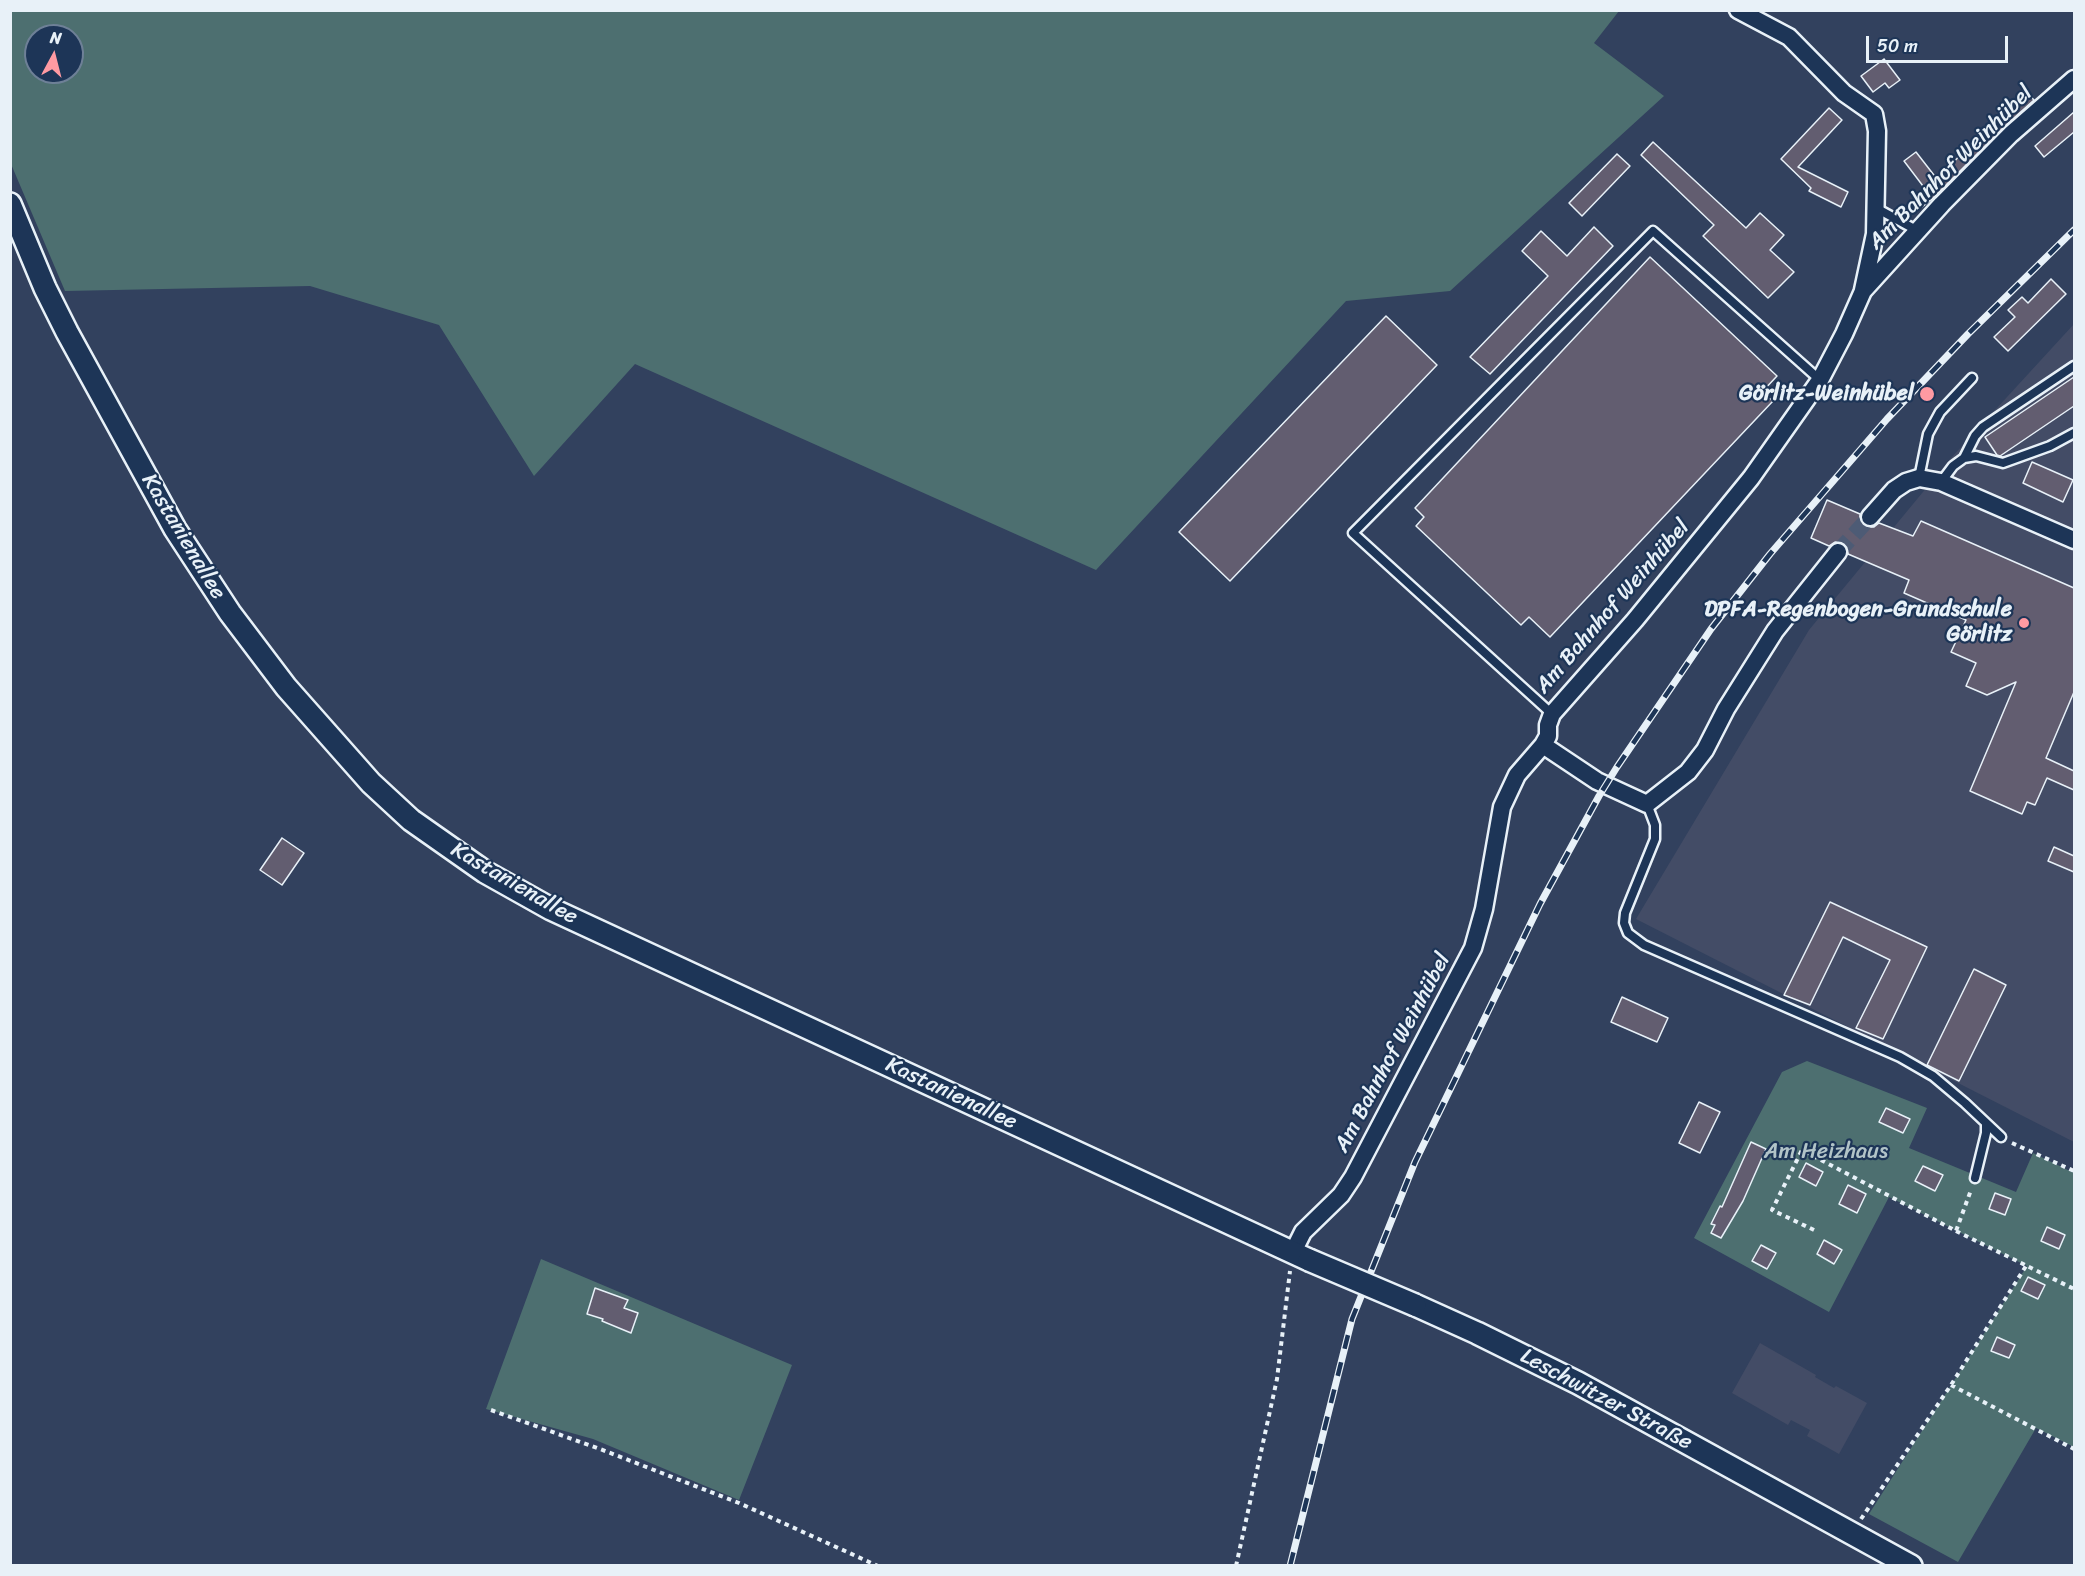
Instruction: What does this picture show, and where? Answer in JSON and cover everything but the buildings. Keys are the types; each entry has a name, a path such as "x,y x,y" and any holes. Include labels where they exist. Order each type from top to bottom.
{"street":[{"name":"Am Bahnhof Weinhübel","path":"1301,1256 1303,1232 1341,1194 1353,1177 1473,948 1484,909 1502,807 1517,775 1548,736 1548,725 1552,714 1635,620 1751,478 1820,380 1863,291 1875,234 1877,131 1874,114 1844,93 1789,37 1738,10"},
{"name":"Am Bahnhof Weinhübel","path":"1863,291 2011,134 2074,79"},
{"name":"Kastanienallee","path":"10,204 45,288 67,332 175,529 230,613 286,687 371,783 411,820 485,872 551,909 1301,1256"},
{"path":"1870,517 1894,490 1918,478 1941,482 2074,540"},
{"path":"1543,745 1597,781 1647,804 1689,772 1705,750 1726,709 1775,631 1838,552"},
{"name":"Leschwitzer Straße","path":"1301,1256 1477,1333 1578,1383 1911,1566"}],"lane":[{"path":"1876,208 1918,231"},
{"path":"1552,714 1353,533 1653,231 1820,380"},
{"path":"1964,458 1975,436 1988,423 2074,366"},
{"path":"1918,478 1928,434 1940,412 1972,378"},
{"path":"1941,482 1953,466 1964,458 1976,456 2002,463 2050,446 2074,433"},
{"path":"1647,804 1655,825 1655,839 1625,913 1624,923 1628,933 1644,945 1900,1057 1933,1076 2001,1137"},
{"path":"1975,1178 1986,1124"}],"path":[{"path":"2001,1137 2074,1171"},
{"path":"1814,1230 1772,1210 1802,1150 1956,1232 2074,1289"},
{"path":"1956,1232 1975,1178"},
{"path":"1236,1566 1301,1256"},
{"path":"1851,1533 1952,1384 2026,1266"},
{"path":"1952,1384 2074,1449"},
{"path":"491,1410 739,1503 878,1566"}],"shaded area":[{"path":"2074,324 2074,1142 1636,919 1809,630 1951,458"},
{"path":"1760,1343 1834,1388 1836,1386 1867,1403 1839,1454 1807,1436 1810,1430 1791,1420 1788,1425 1732,1393"}],"green space":[{"path":"10,11 1619,11 1594,43 1664,96 1450,291 1346,301 1096,570 635,364 534,476 439,325 310,286 65,291 11,164"},
{"name":"Am Heizhaus","path":"1807,1061 1927,1108 1909,1148 2016,1192 2033,1153 2074,1173 2074,1447 2036,1428 1958,1562 1869,1514 2027,1266 1889,1197 1829,1312 1694,1238 1782,1072"},
{"path":"541,1259 792,1365 739,1500 593,1439 486,1409"}],"tunnel":[{"path":"1838,552 1870,517"}],"railway":[{"path":"1290,1566 1352,1319 1415,1162 1540,904 1599,796 1711,629 1770,554 1887,419 1968,334 2074,230"}],"place":[{"name":"Görlitz-Weinhübel","path":"1927,394"},
{"name":"DPFA-Regenbogen-Grundschule Görlitz","path":"2024,623"}]}
